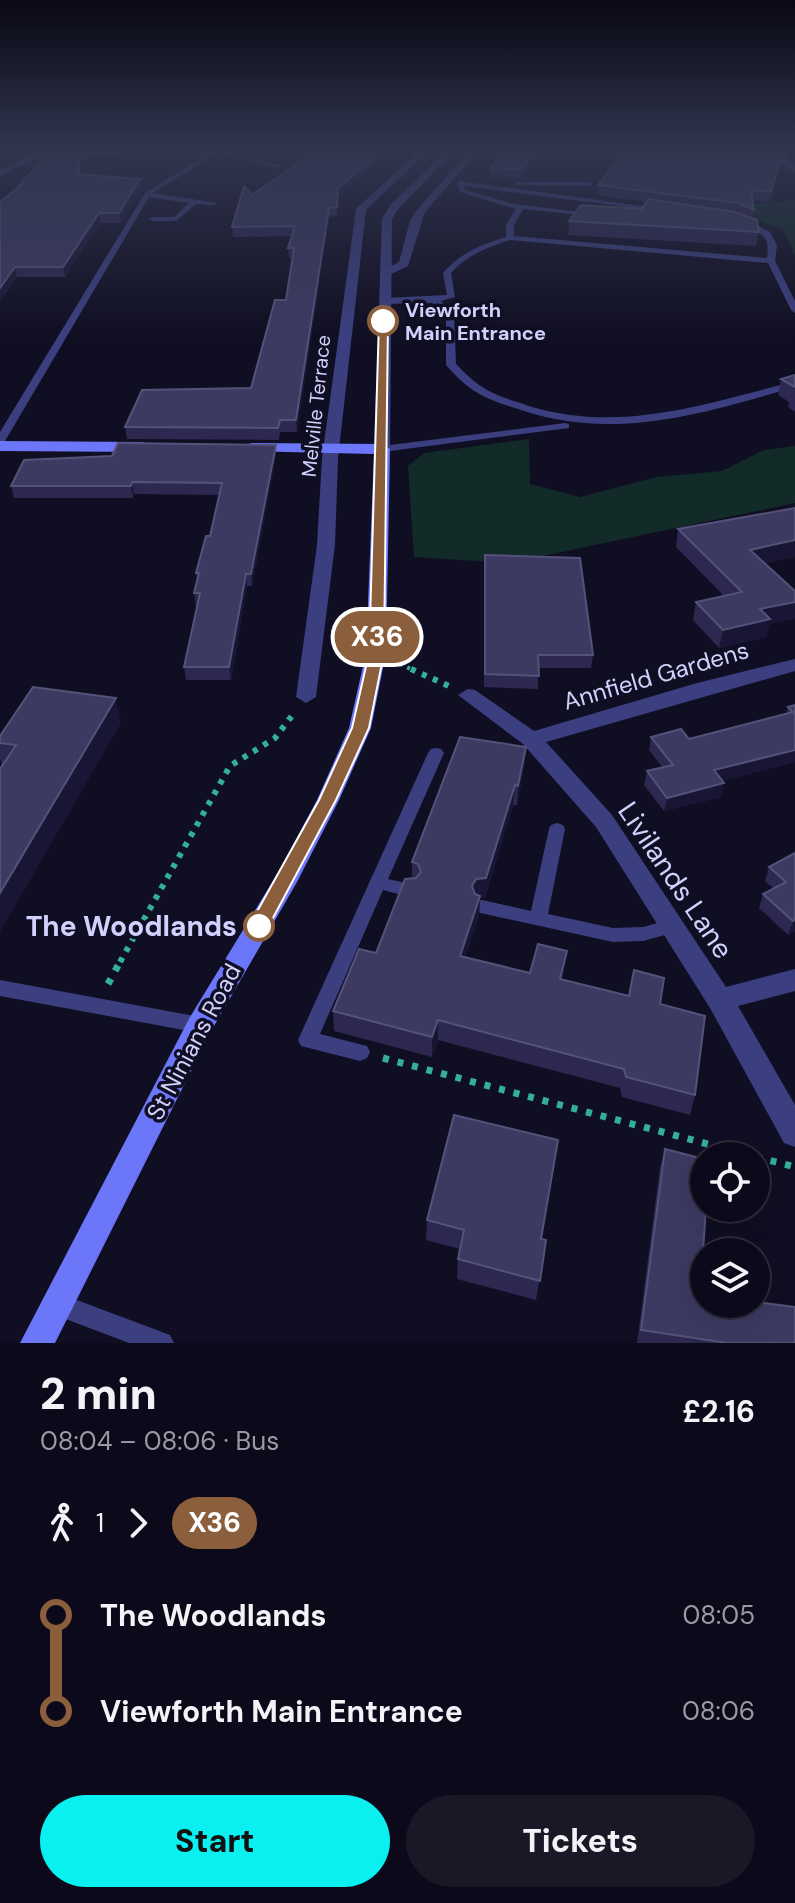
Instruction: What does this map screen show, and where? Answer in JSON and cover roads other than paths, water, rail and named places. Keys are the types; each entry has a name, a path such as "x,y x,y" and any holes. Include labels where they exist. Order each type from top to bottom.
{"main road":[{"path":"0,443 156,447"},
{"path":"233,448 382,449"},
{"name":"St Ninians Road","path":"37,1343 200,1025 288,876 328,800 360,728 376,653 382,449"}],"street":[{"name":"Melville Terrace","path":"306,697 326,545 333,449 361,212"},
{"name":"St Ninians Road","path":"382,449 387,219 392,212"},
{"path":"385,273 404,264 415,221 421,212"},
{"name":"Annfield Gardens","path":"531,739 704,688 795,665"},
{"name":"Livilands Lane","path":"468,695 531,739 604,821 720,1000 795,1133"},
{"path":"720,1000 795,980"}],"lane":[{"path":"0,443 137,212"},
{"path":"153,219 176,219 184,212"},
{"path":"510,238 510,225 518,212"},
{"path":"566,212 597,215"},
{"path":"637,217 639,212"},
{"path":"734,218 767,234 773,245 771,261 795,310"},
{"path":"384,301 451,297 447,273 455,264 486,245 510,238 771,261"},
{"path":"434,300 450,314 451,365 478,391 541,416 585,424"},
{"path":"382,449 515,430 665,419 723,406 795,384"},
{"path":"360,1052 308,1040 436,753"},
{"path":"538,919 557,829"},
{"path":"379,883 409,890"},
{"path":"482,907 613,935 643,934 673,926"},
{"path":"0,988 200,1025"},
{"path":"58,1305 162,1343"}],"place":[{"name":"Viewforth Main Entrance","path":"383,321"},
{"name":"The Woodlands","path":"259,926"}]}
